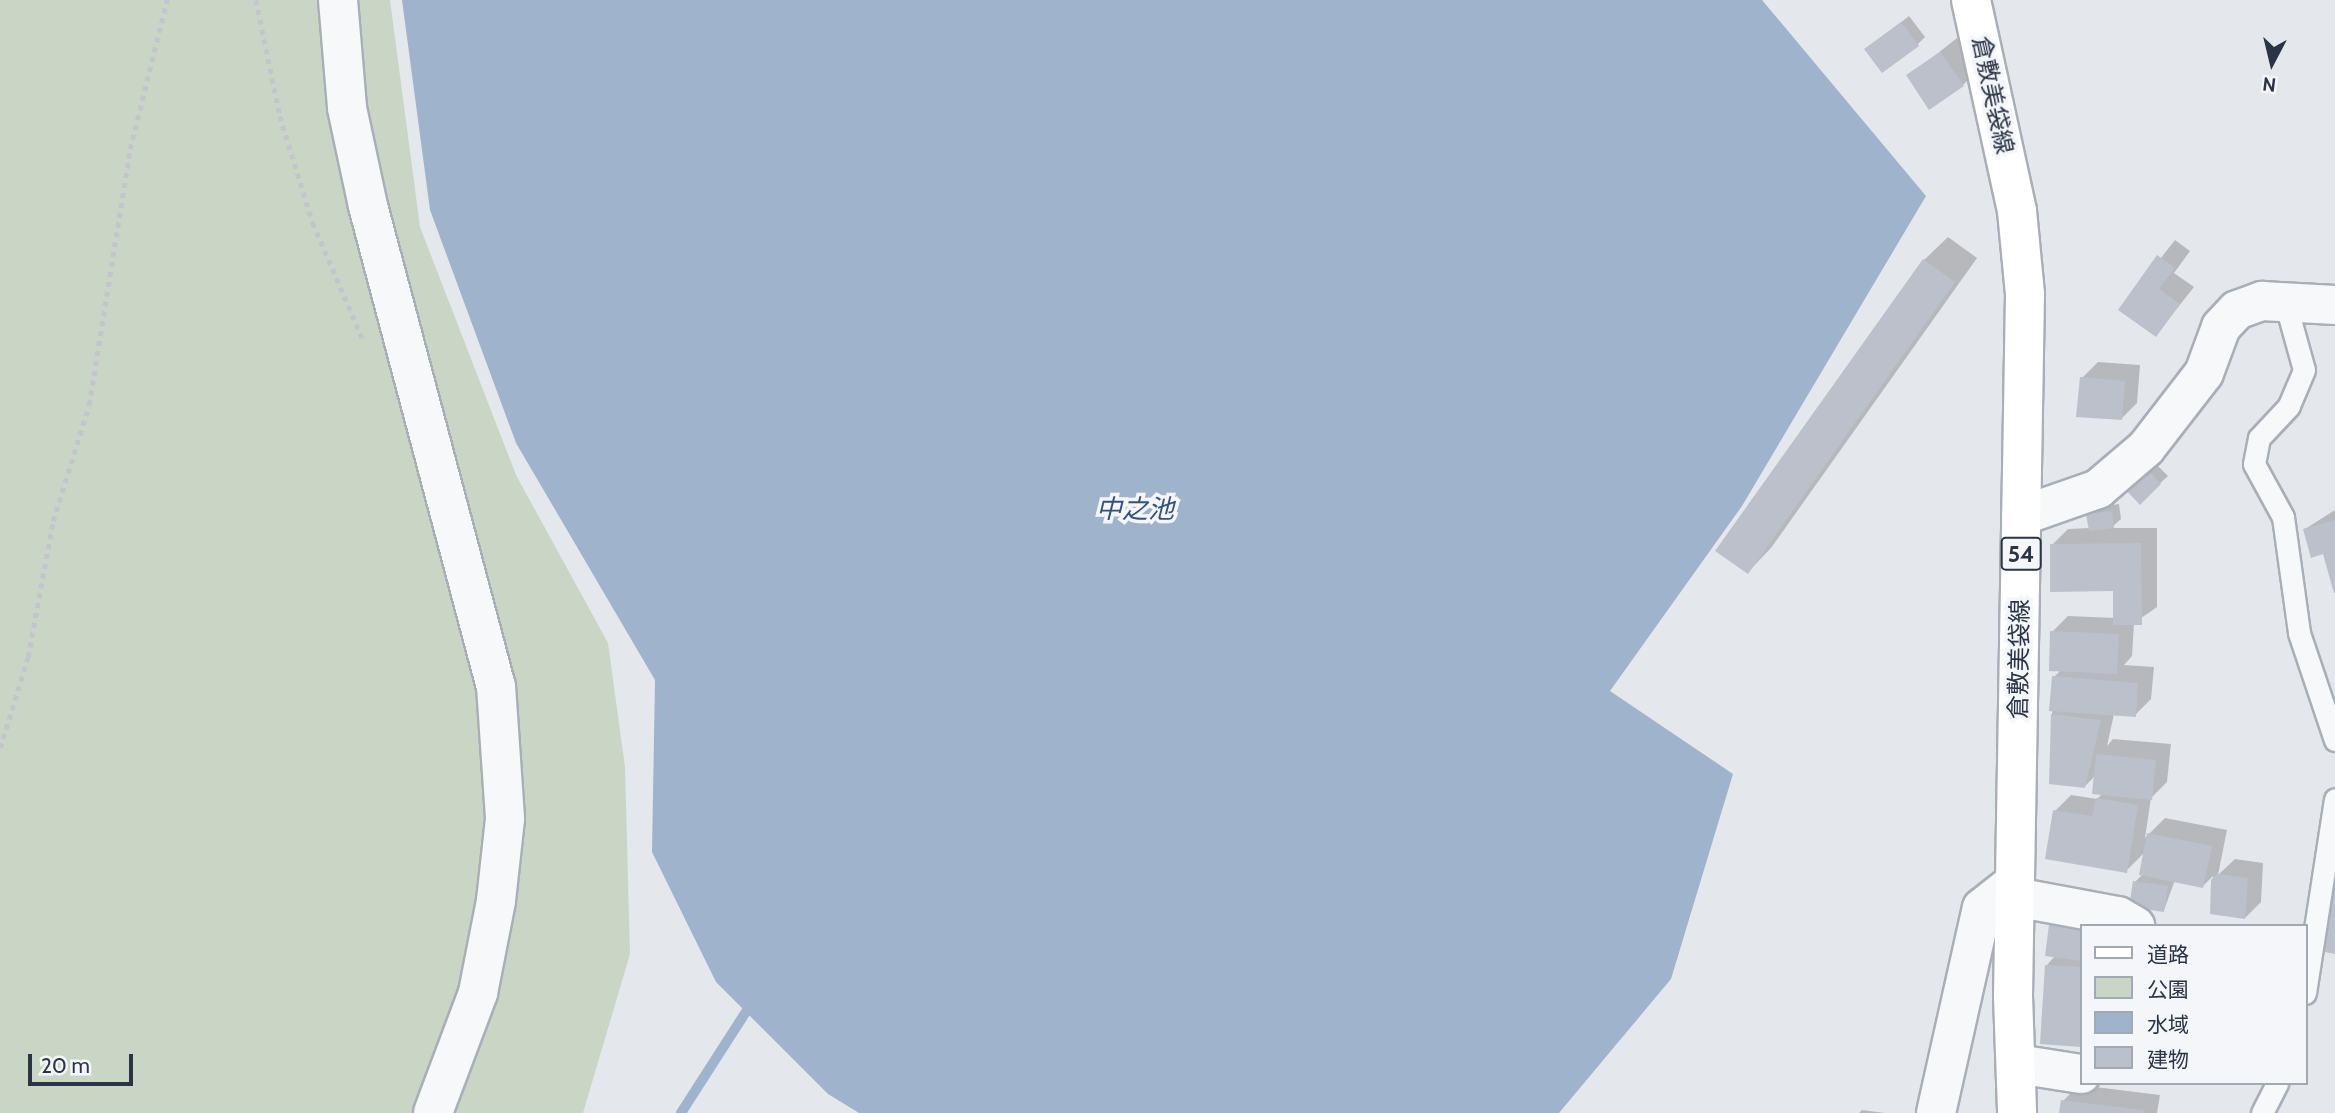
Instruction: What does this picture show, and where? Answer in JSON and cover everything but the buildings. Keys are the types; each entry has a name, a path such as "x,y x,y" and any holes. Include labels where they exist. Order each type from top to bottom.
{"main road":[{"name":"倉敷美袋線","path":"1971,0 2017,211 2025,293 2015,889 2017,1113"}],"street":[{"path":"338,0 346,108 368,206 496,686 505,819 496,901 478,993 433,1113"},
{"path":"2021,516 2098,489 2146,448 2204,373 2221,327 2237,310 2262,301 2286,305 2335,305"},
{"path":"1936,1113 1982,908 2015,889 2118,916 2132,924"},
{"path":"2017,1064 2080,1074"}],"lane":[{"path":"2286,305 2304,370 2289,406 2259,438 2255,464 2283,517 2299,633 2335,740"},
{"path":"2307,980 2335,799"},
{"path":"2262,1113 2276,1085"}],"path":[{"path":"0,748 28,657 53,521 89,405 130,149 167,0"},
{"path":"256,0 280,117 313,223 371,355"}],"green space":[{"path":"0,0 390,0 420,227 516,475 608,643 625,767 630,954 583,1113 0,1113"}],"water":[{"name":"中之池","path":"402,0 1762,0 1926,196 1742,506 1610,691 1733,774 1671,979 1559,1113 859,1113 828,1094 716,982 652,852 655,680 516,443 430,210"}],"waterway":[{"path":"681,1113 753,1001"}]}
